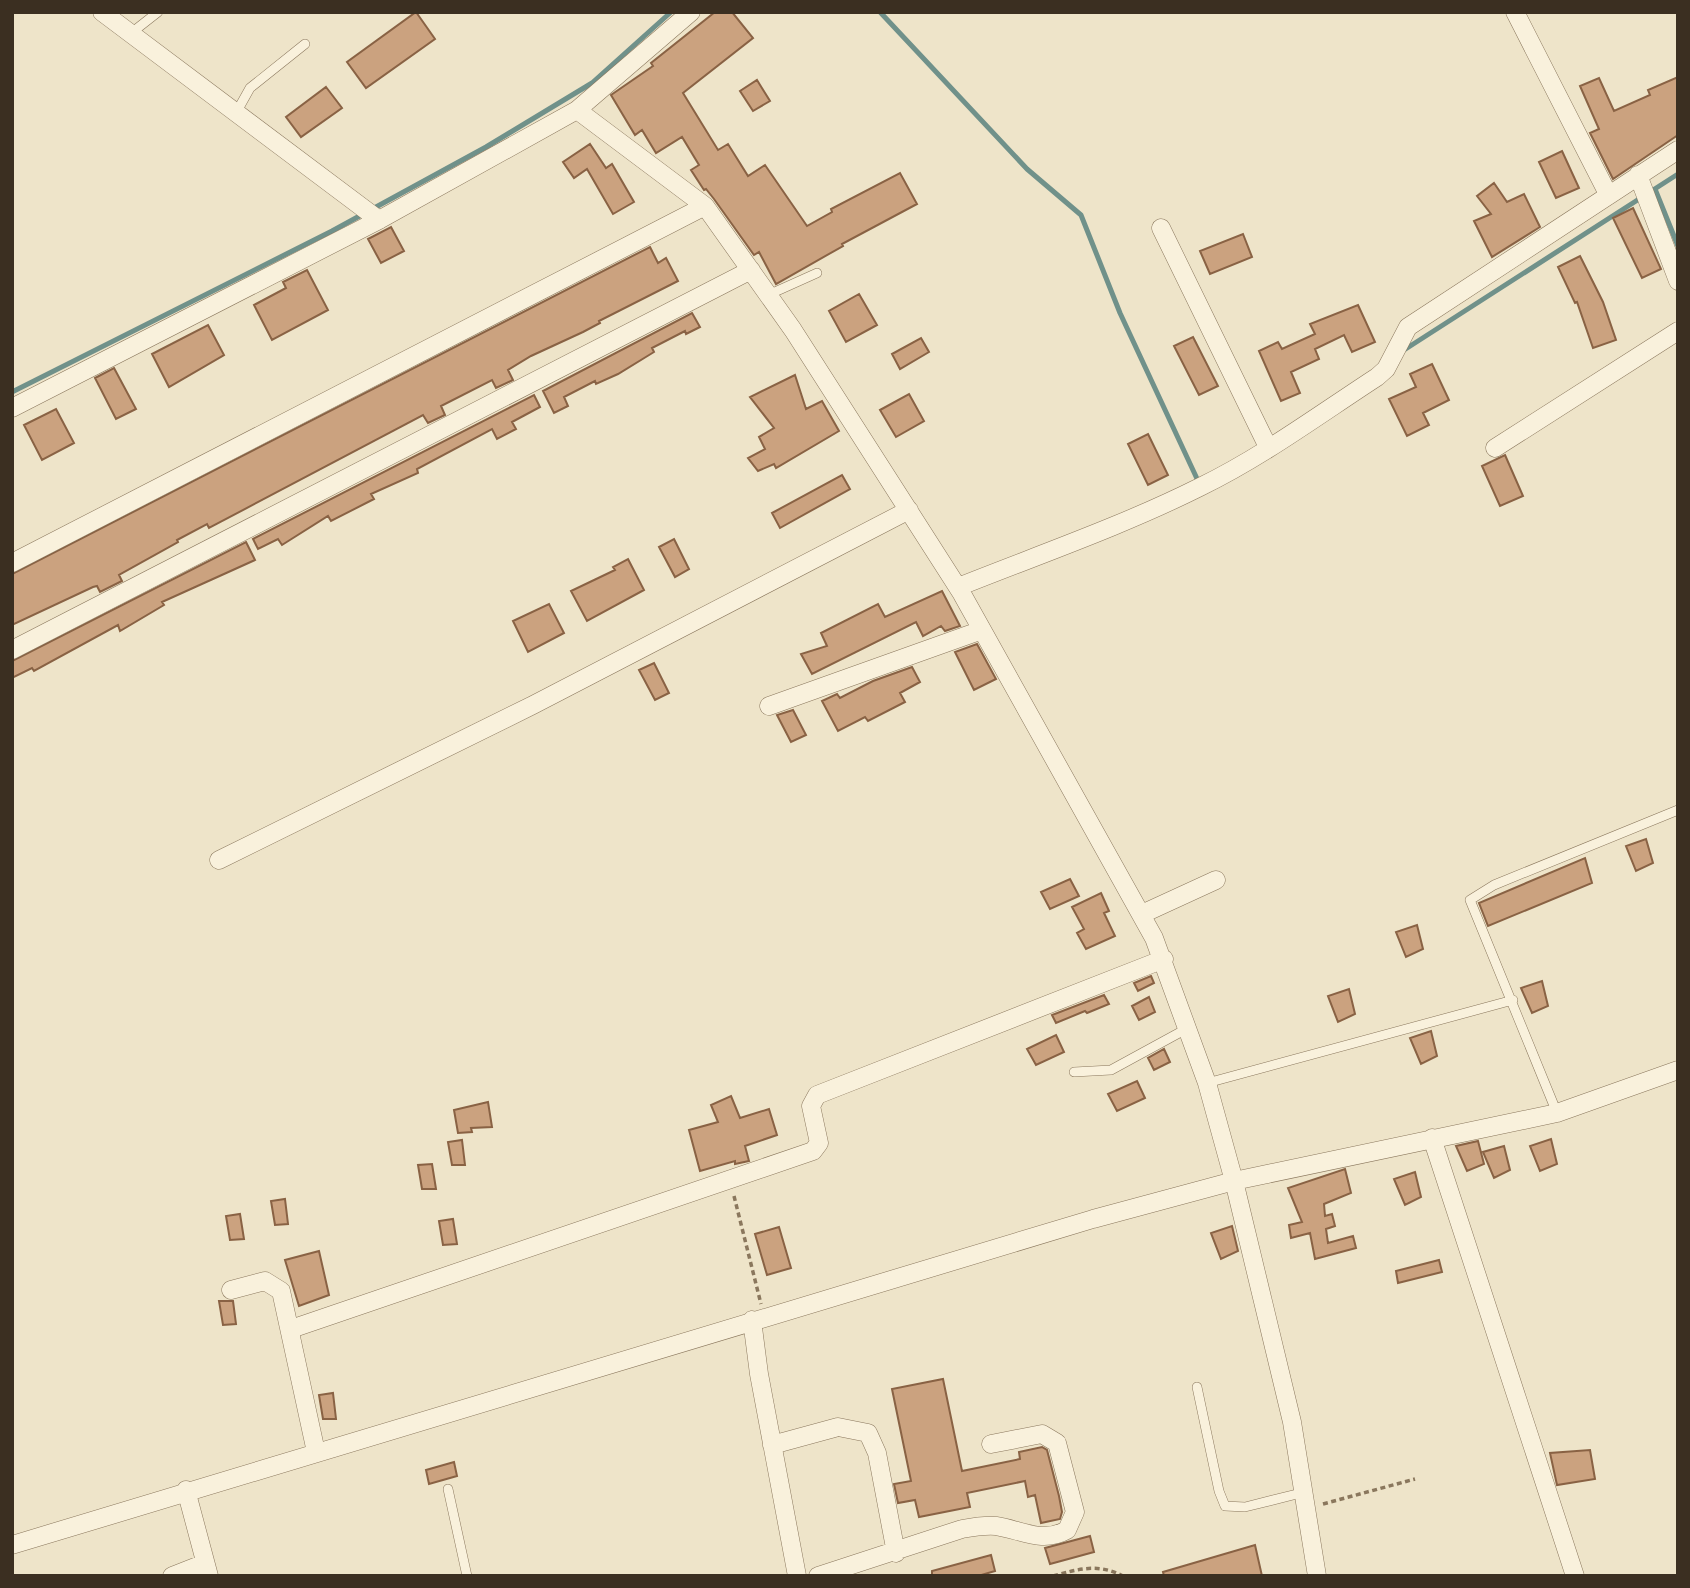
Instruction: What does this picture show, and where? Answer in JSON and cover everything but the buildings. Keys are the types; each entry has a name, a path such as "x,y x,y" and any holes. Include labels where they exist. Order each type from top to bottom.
{"street":[{"path":"103,12 379,220"},
{"path":"12,408 379,220 577,110 691,12"},
{"path":"1515,12 1608,194"},
{"path":"577,110 705,206 751,270 958,587 1142,914 1164,959 1207,1083 1234,1181 1278,1357 1306,1499 1317,1576"},
{"path":"958,587 1182,496 1268,447 1377,377 1386,369 1408,327 1678,150"},
{"path":"1638,175 1678,281"},
{"path":"12,563 705,206"},
{"path":"1161,228 1268,447"},
{"path":"12,650 751,270"},
{"path":"1495,449 1678,331"},
{"path":"219,859 522,711 909,510"},
{"path":"769,706 982,630"},
{"path":"1142,914 1216,880"},
{"path":"291,1329 816,1149 819,1143 811,1102 823,1093 1164,959"},
{"path":"12,1545 758,1318 1234,1181 1557,1113 1678,1070"},
{"path":"1421,1140 1575,1576"},
{"path":"231,1290 257,1282 271,1282 281,1291 316,1452"},
{"path":"758,1318 772,1445 797,1576"},
{"path":"772,1445 838,1427 868,1433 877,1453 896,1553"},
{"path":"818,1576 896,1553 962,1529 984,1525 1050,1537 1071,1526 1075,1512 1057,1443 1042,1434 991,1444"},
{"path":"172,1576 207,1569 186,1490"}],"lane":[{"path":"130,34 158,12"},
{"path":"236,113 250,88 305,44"},
{"path":"768,295 817,273"},
{"path":"1557,1113 1513,1000 1470,903 1471,898 1494,885 1678,810"},
{"path":"1207,1083 1513,1000"},
{"path":"1074,1072 1111,1070 1188,1028"},
{"path":"1197,1387 1219,1491 1225,1506 1245,1507 1306,1499"},
{"path":"448,1489 467,1576"}],"path":[{"path":"728,1180 737,1202 758,1318"},
{"path":"1306,1499 1415,1479"},
{"path":"1054,1576 1086,1567 1110,1569 1123,1576"}],"waterway":[{"path":"12,392 332,231 486,147 592,83 671,12"},
{"path":"880,12 1027,169 1081,215 1120,313 1199,483"},
{"path":"1404,350 1678,174"},
{"path":"1655,189 1678,246"}]}
